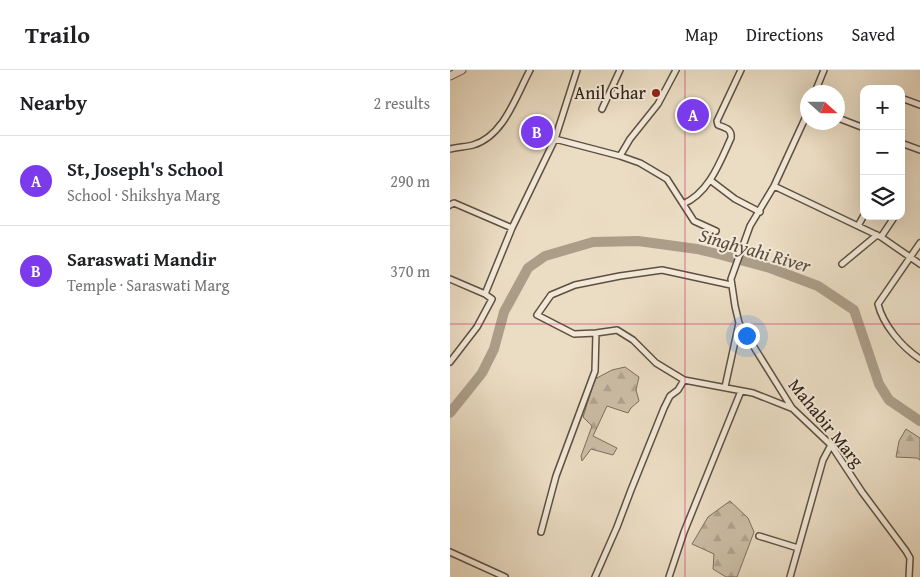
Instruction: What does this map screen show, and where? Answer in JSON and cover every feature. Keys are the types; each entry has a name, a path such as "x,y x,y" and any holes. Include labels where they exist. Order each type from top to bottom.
{"street":[{"path":"450,76 462,70"},
{"path":"450,149 475,145 494,132 503,122 530,70"},
{"path":"485,294 512,228 555,139 577,70"},
{"path":"602,109 620,70"},
{"path":"620,156 658,104 676,70"},
{"path":"683,204 691,200 710,180 731,138 729,129 718,125 717,121 741,70"},
{"path":"818,85 824,70"},
{"path":"905,99 920,105"},
{"path":"845,121 860,126"},
{"path":"792,408 753,393 684,380 656,363 633,340 617,330 574,334 537,316 552,295 575,285 620,276 662,270 731,282 750,226 774,186 800,129"},
{"path":"555,139 620,156 667,178 694,222 716,231"},
{"path":"905,144 920,150"},
{"path":"710,180 735,199 760,212"},
{"path":"774,186 879,236 920,264"},
{"path":"450,205 454,202 512,228"},
{"path":"858,226 861,220"},
{"path":"842,264 879,236 892,220"},
{"path":"920,243 878,304 896,337 906,349 920,360"},
{"path":"450,279 485,294 492,299 477,327 450,362"},
{"name":"Mahabir Marg","path":"731,282 739,323 792,408 831,445 868,500 906,551 910,558 909,577"},
{"path":"725,387 739,323"},
{"path":"541,532 556,476 595,371 596,333"},
{"path":"595,577 664,408 670,396 678,390 684,380"},
{"path":"669,577 684,532 741,391"},
{"path":"790,577 823,460 831,445"},
{"path":"758,536 798,548"},
{"path":"450,552 505,577"}],"green space":[{"path":"625,367 639,377 636,390 639,401 628,413 607,406 593,436 617,448 613,455 591,449 582,461 581,456 592,426 583,417 595,379 612,370"},
{"path":"906,429 920,438 920,460 917,458 896,457 899,441"},
{"path":"730,501 748,518 754,532 737,577 726,577 713,569 714,554 692,544 708,517"}],"waterway":[{"name":"Singhyahi River","path":"450,413 482,373 494,349 504,312 528,268 545,256 593,242 638,241 697,249 718,254 770,268 818,286 854,310 879,384 889,400 920,421"}],"place":[{"name":"Anil Ghar","path":"656,93"},
{"name":"St, Joseph's School","path":"693,115"},
{"name":"Saraswati Mandir","path":"537,132"}]}
